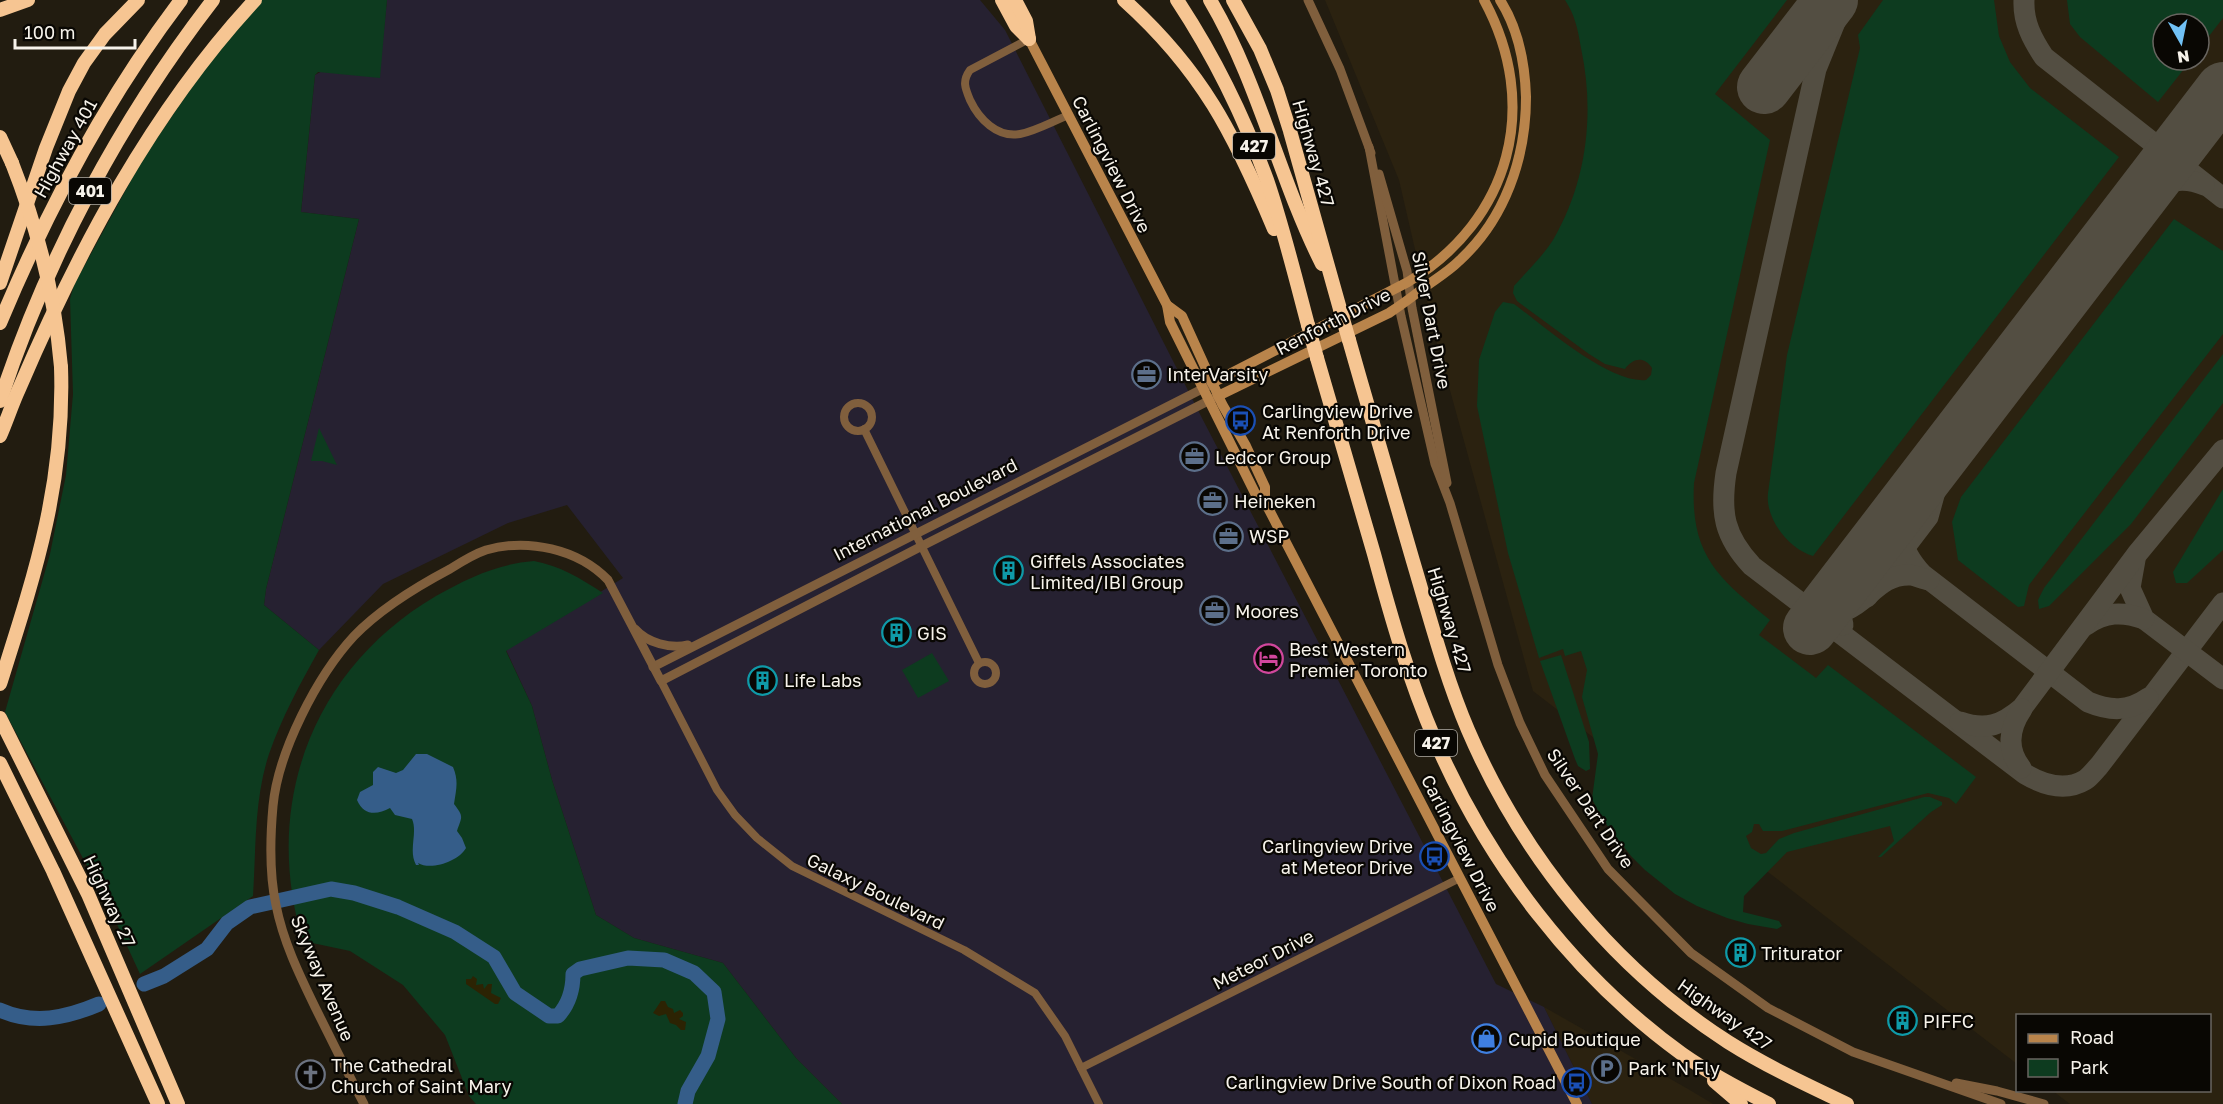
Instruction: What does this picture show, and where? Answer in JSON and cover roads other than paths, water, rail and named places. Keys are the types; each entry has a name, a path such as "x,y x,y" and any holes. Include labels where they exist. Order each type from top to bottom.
{"highway":[{"path":"0,10 28,0"},
{"path":"0,283 46,148 69,91 84,63 105,34 138,0"},
{"name":"Highway 401","path":"0,323 54,204 93,131 145,50 181,0"},
{"name":"401","path":"0,401 39,297 94,184 142,102 213,0"},
{"path":"0,436 19,388 74,272 130,171 168,110 208,54 255,0"},
{"path":"1002,0 1016,26 1029,39"},
{"path":"1015,0 1026,21 1029,39"},
{"path":"1124,0 1161,35 1180,57 1219,112 1237,144 1260,195 1300,294"},
{"name":"427","path":"1177,0 1218,69 1268,182 1403,653 1435,741 1468,807 1502,863 1547,926 1615,999 1683,1055 1768,1104"},
{"path":"1210,0 1258,101 1304,226 1339,304"},
{"name":"Highway 427","path":"1233,0 1260,49 1287,122 1454,693 1488,772 1524,835 1551,874 1587,920 1636,970 1702,1024 1752,1056 1847,1104"},
{"path":"1240,0 1260,49"},
{"path":"0,137 27,200 46,268 59,339 62,419 52,500 36,570 0,684"},
{"name":"Highway 27","path":"0,718 88,894 178,1104"},
{"path":"0,763 53,872 158,1104"},
{"path":"1683,1055 1741,1104"},
{"path":"1817,1090 1855,1104"}],"main road":[{"name":"Renforth Drive","path":"1207,386 1408,282 1451,251 1469,231 1485,206 1505,161 1512,118 1511,77 1503,42 1484,0"},
{"name":"Renforth Drive","path":"1214,398 1410,300 1459,261 1495,218 1507,195 1523,142 1525,85 1523,61 1515,32 1500,0"},
{"name":"Carlingview Drive","path":"1029,39 1167,305 1182,316 1207,386 1246,446 1265,487 1265,502 1576,1104"}],"street":[{"name":"Silver Dart Drive","path":"1308,0 1340,69 1388,200 1408,282 1450,503"},
{"path":"1029,39 970,70 965,77 964,86 977,115 985,123 1009,134 1020,134 1068,115"},
{"name":"Silver Dart Drive","path":"1369,147 1396,289 1435,464 1450,503 1498,665 1520,723 1545,775 1608,869 1691,953 1768,1008 1853,1052 2001,1104"},
{"name":"International Boulevard","path":"653,667 1207,386"},
{"name":"International Boulevard","path":"661,681 1214,398"},
{"path":"864,429 979,663"},
{"name":"Skyway Avenue","path":"364,1104 306,989 281,928 272,883 270,862 273,803 286,755 297,726 321,679 354,636 376,616 416,588 486,550 528,546 549,548 585,562 608,580 661,681"},
{"path":"630,621 639,633 655,642 668,646 697,643"},
{"name":"Galaxy Boulevard","path":"661,681 717,790 735,815 759,840 792,866 972,954 1035,993 1065,1036 1099,1104"},
{"name":"Meteor Drive","path":"1081,1068 1460,878"},
{"name":"Silver Dart Drive","path":"1930,1078 1997,1090 2044,1104"}],"water":[{"path":"416,754 427,754 453,767 456,777 454,804 461,817 457,831 466,848 451,861 437,865 418,863 419,865 416,865 413,853 414,824 412,819 395,815 390,808 371,813 363,809 357,800 360,792 373,785 373,772 378,767 396,773 403,770"}],"waterway":[{"path":"144,984 164,976 207,949 227,923 250,907 331,889 354,893 398,907 455,932 494,957 515,993 549,1016 558,1016 565,1007 571,991 573,974 580,969 628,958 664,960 694,973 714,992 718,1019 708,1056 688,1091 685,1104"},
{"path":"0,1010 25,1017 50,1018 99,1004"}],"place":[{"name":"InterVarsity","path":"1146,374"},
{"name":"Carlingview Drive At Renforth Drive","path":"1241,421"},
{"name":"Ledcor Group","path":"1194,457"},
{"name":"Heineken","path":"1213,501"},
{"name":"WSP","path":"1228,536"},
{"name":"Giffels Associates Limited/IBI Group","path":"1009,571"},
{"name":"Moores","path":"1214,611"},
{"name":"GIS","path":"896,633"},
{"name":"Best Western Premier Toronto","path":"1268,659"},
{"name":"Life Labs","path":"763,680"},
{"name":"Carlingview Drive at Meteor Drive","path":"1434,856"},
{"name":"Triturator","path":"1740,953"},
{"name":"PIFFC","path":"1902,1021"},
{"name":"Cupid Boutique","path":"1487,1039"},
{"name":"Park 'N Fly","path":"1607,1068"},
{"name":"The Cathedral Church of Saint Mary","path":"310,1075"},
{"name":"Carlingview Drive South of Dixon Road","path":"1577,1082"}]}
